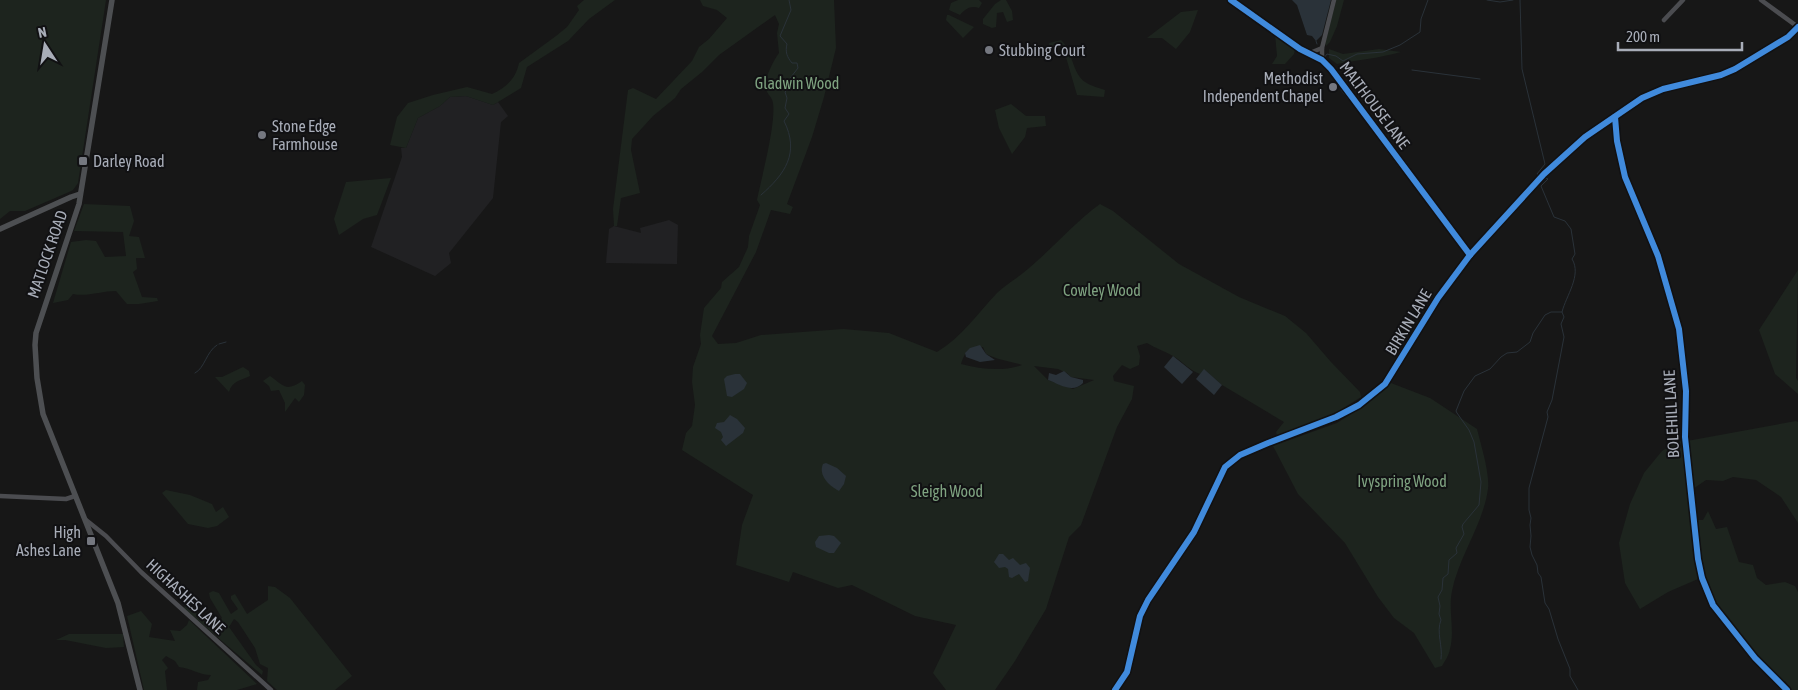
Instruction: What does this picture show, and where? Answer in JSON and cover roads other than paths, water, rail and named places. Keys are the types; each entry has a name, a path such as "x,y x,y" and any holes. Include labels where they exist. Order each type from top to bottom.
{"main road":[{"name":"MATLOCK ROAD","path":"85,519 43,414 39,398 35,345 43,309 80,194 112,0"},
{"path":"0,228 80,194"},
{"path":"85,519 119,606 140,690"}],"street":[{"name":"MALTHOUSE LANE","path":"1231,0 1300,49 1322,60 1331,69 1470,255"},
{"path":"1322,60 1322,48 1334,0"},
{"path":"1664,20 1683,0"},
{"path":"1760,0 1798,27"},
{"name":"BIRKIN LANE","path":"1116,690 1127,672 1140,616 1148,600 1194,532 1225,467 1240,455 1336,418 1358,405 1385,384 1438,298 1470,255 1536,182 1584,137 1642,98 1663,88 1721,75 1735,69 1788,36 1798,27"},
{"path":"1310,53 1322,48"},
{"name":"BOLEHILL LANE","path":"1615,117 1617,141 1627,182 1658,256 1679,329 1686,391 1685,437 1698,559 1702,578 1713,605 1729,627 1755,658 1787,690"},
{"path":"0,496 66,499 76,496"},
{"name":"HIGHASHES LANE","path":"85,519 106,536 141,572 271,690"}],"waterway":[{"path":"761,195 783,171 790,153 791,143 784,121 789,114 785,108 787,98 785,92 788,89 791,77 798,68 797,63 792,63 789,59 786,52 787,44 780,36 791,10 789,0"},
{"path":"1324,58 1327,54 1336,56 1343,61 1357,54 1383,52 1400,45 1420,32 1421,19 1428,0"},
{"path":"1487,0 1500,2 1513,0"},
{"path":"1520,0 1522,69 1545,164 1537,174 1548,179 1541,186 1554,217 1565,221 1571,229 1575,254 1572,259 1575,265 1574,279 1562,312 1564,317 1561,324 1564,337 1552,400 1547,412 1548,417 1529,488 1530,547 1541,577 1545,603 1549,609 1570,669 1570,676 1578,690"},
{"path":"1412,70 1480,79"},
{"path":"1340,77 1410,168"},
{"path":"1341,90 1351,102"},
{"path":"1363,118 1400,168"},
{"path":"1441,659 1439,629 1441,620 1438,597 1442,590 1443,578 1448,574 1449,560 1457,553 1456,548 1464,534 1463,524 1479,505 1481,482 1474,442 1469,430 1456,411 1464,391 1475,376 1490,369 1507,353 1517,352 1530,342 1533,333 1545,315 1551,312 1562,312"},
{"path":"219,344 226,342"},
{"path":"195,373 201,368 210,352 217,345"}],"place":[{"name":"Stubbing Court","path":"989,50"},
{"name":"Methodist Independent Chapel","path":"1333,87"},
{"name":"Stone Edge Farmhouse","path":"262,135"},
{"name":"Darley Road","path":"83,161"},
{"name":"High Ashes Lane","path":"91,541"}],"park label":[{"name":"Gladwin Wood","path":"797,83"},
{"name":"Cowley Wood","path":"1102,290"},
{"name":"Ivyspring Wood","path":"1402,481"},
{"name":"Sleigh Wood","path":"947,491"}]}
